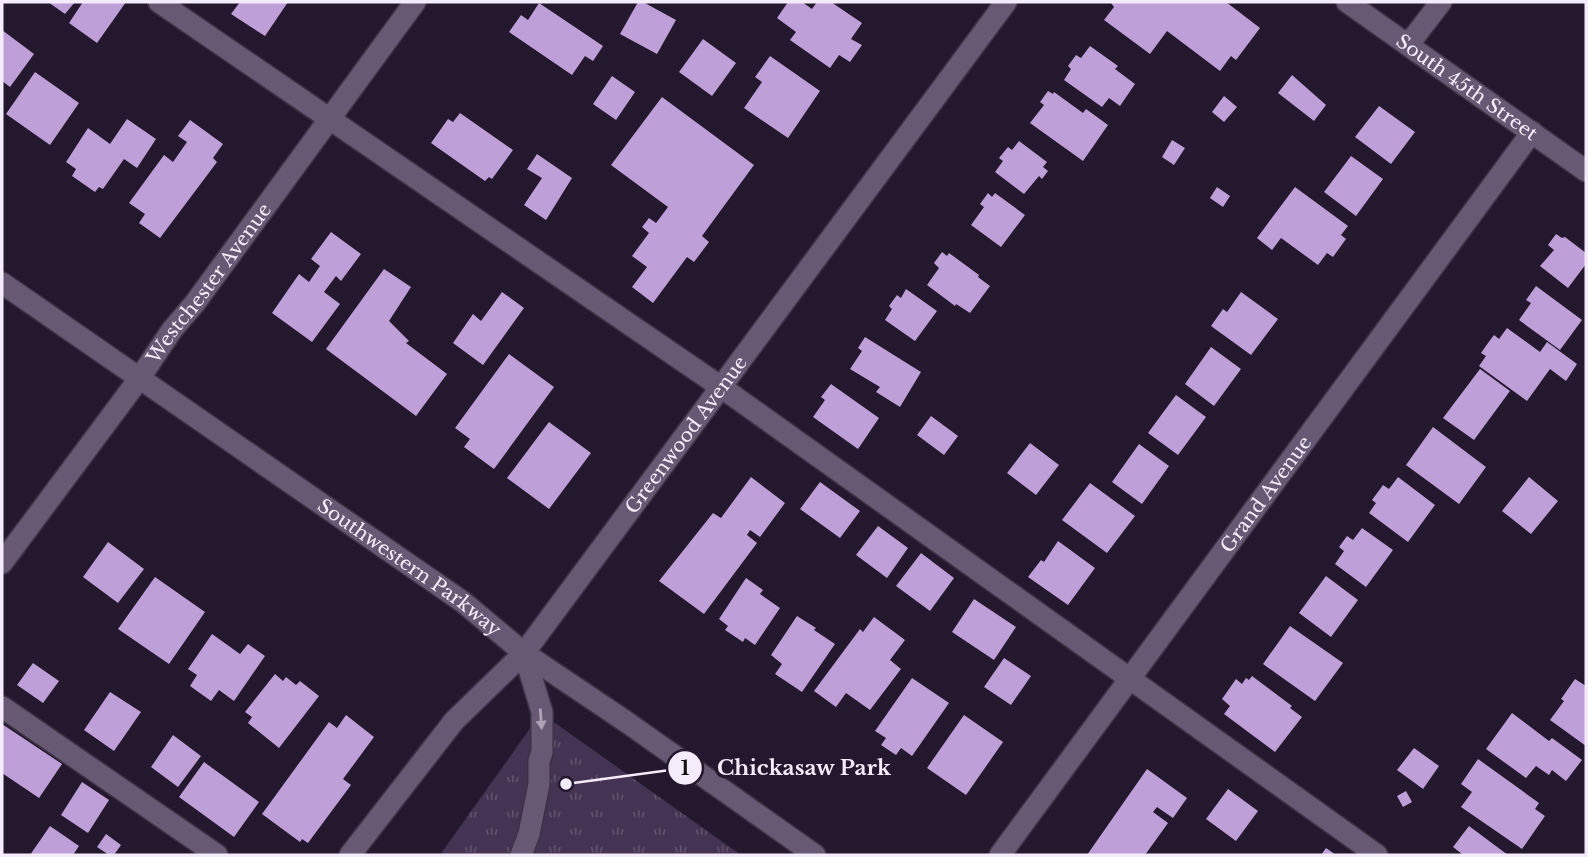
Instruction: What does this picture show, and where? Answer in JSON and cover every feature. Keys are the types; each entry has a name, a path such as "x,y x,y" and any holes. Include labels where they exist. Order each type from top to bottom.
{"street":[{"path":"159,2 721,387 1377,855"},
{"name":"Westchester Avenue","path":"2,563 415,2"},
{"name":"Greenwood Avenue","path":"350,855 454,721 524,653 1006,2"},
{"name":"South 45th Street","path":"1347,2 1586,171"},
{"path":"1408,45 1441,2"},
{"name":"Grand Avenue","path":"1000,855 1532,132"},
{"name":"Southwestern Parkway","path":"2,283 463,602 524,653 815,855"},
{"path":"521,855 539,784 539,761 542,752 542,712 524,653"},
{"path":"2,706 217,855"}],"green space":[{"path":"541,713 741,855 440,855"}],"building":[{"path":"48,2 75,2 65,14"},
{"path":"83,2 126,2 97,43 69,23"},
{"path":"240,2 288,2 265,36 231,14"},
{"path":"638,2 643,2 676,20 657,54 620,34"},
{"path":"788,2 802,2 812,9 817,2 831,2 862,23 851,39 862,45 850,62 839,55 830,68 790,40 796,32 777,18"},
{"path":"1112,2 1226,2 1260,28 1236,60 1231,56 1220,71 1167,31 1150,54 1104,20 1114,7"},
{"path":"539,3 603,46 593,61 585,56 572,75 509,32 521,15 528,20"},
{"path":"2,30 34,54 10,87 2,81"},
{"path":"703,39 736,63 712,96 679,72"},
{"path":"1090,46 1118,66 1115,69 1135,84 1120,106 1109,98 1102,107 1064,80 1071,69 1068,66 1076,55 1081,58"},
{"path":"770,56 820,91 788,138 744,108 762,82 755,77"},
{"path":"35,72 79,103 50,145 6,114"},
{"path":"1292,75 1326,105 1314,121 1278,93"},
{"path":"612,76 635,92 616,120 593,104"},
{"path":"1048,91 1053,94 1054,92 1083,113 1086,109 1108,125 1083,161 1030,123 1044,105 1040,102"},
{"path":"1224,96 1237,107 1224,122 1212,112"},
{"path":"662,97 754,165 702,236 709,242 694,262 687,257 653,303 632,287 647,267 632,256 649,233 642,227 649,218 656,223 668,207 611,165"},
{"path":"1379,106 1415,132 1391,164 1355,137"},
{"path":"460,113 513,150 492,179 489,177 485,181 431,143 448,119 453,122"},
{"path":"127,119 156,139 137,168 124,159 103,189 99,187 95,192 72,176 76,169 66,162 88,128 110,144"},
{"path":"190,120 223,144 213,158 217,162 160,238 139,223 145,214 129,203 164,155 173,162 187,142 178,136"},
{"path":"1172,140 1185,148 1174,165 1162,157"},
{"path":"1019,141 1047,162 1043,167 1048,171 1042,179 1039,176 1024,194 995,172 1003,161 999,158 1008,147 1012,150"},
{"path":"537,154 572,178 546,220 524,205 542,178 527,169"},
{"path":"1351,156 1383,179 1356,216 1324,192"},
{"path":"1217,187 1230,196 1223,207 1210,198"},
{"path":"1295,187 1348,226 1341,235 1346,239 1333,257 1327,253 1318,265 1281,238 1272,250 1257,238"},
{"path":"988,193 992,197 995,193 1025,215 1001,247 971,225 984,207 980,204"},
{"path":"331,232 361,254 341,281 336,276 324,292 340,304 312,342 272,313 299,274 309,282 320,266 311,259"},
{"path":"1556,234 1565,237 1586,253 1586,264 1568,288 1540,266 1554,250 1548,245"},
{"path":"942,252 947,256 949,253 990,286 970,313 956,304 955,306 927,285 939,268 934,263"},
{"path":"384,269 411,287 389,321 409,341 406,343 447,374 416,416 326,349"},
{"path":"1536,286 1582,320 1560,350 1519,320 1531,303 1526,300"},
{"path":"906,289 937,311 915,341 885,320 892,309 889,306 897,295 901,298"},
{"path":"502,292 524,308 483,365 453,343 473,314 481,321"},
{"path":"1241,292 1278,319 1251,355 1211,326 1223,309 1227,312"},
{"path":"1507,328 1540,352 1547,342 1577,364 1566,381 1550,369 1527,401 1479,366 1486,356 1481,353 1488,343 1494,335 1499,339"},
{"path":"865,337 921,372 900,407 876,392 880,387 850,369 862,351 858,348"},
{"path":"1211,347 1241,369 1214,406 1185,384"},
{"path":"509,354 554,387 494,469 464,447 470,439 455,428"},
{"path":"1480,369 1510,391 1474,440 1443,418"},
{"path":"831,384 879,418 858,449 813,417 825,400 821,397"},
{"path":"1176,395 1206,417 1178,455 1148,433"},
{"path":"931,416 958,436 944,455 917,435"},
{"path":"549,422 591,453 549,509 507,478"},
{"path":"1433,427 1486,467 1459,504 1406,465"},
{"path":"1030,443 1059,465 1036,495 1007,473"},
{"path":"1139,444 1169,466 1142,504 1112,482"},
{"path":"751,477 785,503 760,537 750,530 747,535 757,543 704,614 659,581 713,513 721,518"},
{"path":"1398,477 1435,505 1408,542 1369,513 1376,503 1372,500 1383,485 1389,489"},
{"path":"1529,477 1558,501 1531,534 1502,511"},
{"path":"820,482 860,511 840,538 800,509"},
{"path":"1090,483 1135,516 1107,553 1062,520"},
{"path":"878,526 908,548 887,578 856,555"},
{"path":"1362,528 1393,550 1366,587 1335,564 1344,551 1339,547 1347,536 1353,540"},
{"path":"1058,541 1095,568 1068,605 1028,577 1041,560 1044,562"},
{"path":"108,542 144,569 118,603 83,577"},
{"path":"921,553 954,578 930,611 896,586"},
{"path":"1326,576 1358,600 1331,637 1299,613"},
{"path":"155,577 205,612 169,664 118,629"},
{"path":"746,578 763,590 760,594 780,608 755,645 745,638 743,642 725,630 728,626 719,619"},
{"path":"974,599 1016,627 994,660 952,632"},
{"path":"797,616 835,644 802,692 775,674 782,664 771,655"},
{"path":"874,617 905,640 890,660 901,669 870,710 846,693 836,707 814,691 860,629 863,632"},
{"path":"1290,626 1343,663 1315,701 1263,664"},
{"path":"212,634 240,654 248,644 265,656 234,701 219,690 211,701 190,686 197,675 188,669"},
{"path":"1004,658 1031,676 1011,705 984,687"},
{"path":"33,663 59,681 43,703 17,685"},
{"path":"275,674 283,681 286,677 296,685 300,681 319,696 279,748 248,723 252,717 245,712"},
{"path":"1252,676 1292,706 1290,708 1302,717 1275,752 1224,714 1230,706 1222,699 1236,679 1242,684 1246,678 1249,680"},
{"path":"912,678 949,703 912,756 901,748 896,755 881,745 886,738 875,731"},
{"path":"1575,679 1586,686 1586,746 1550,720"},
{"path":"110,692 141,712 114,751 84,730"},
{"path":"1512,713 1549,741 1552,738 1582,760 1566,781 1552,770 1549,775 1536,766 1526,778 1486,749"},
{"path":"346,715 374,737 343,779 351,785 308,843 302,839 300,842 262,814 329,722 337,728"},
{"path":"964,715 1003,742 966,795 927,768"},
{"path":"2,724 62,764 39,798 2,773"},
{"path":"173,735 201,756 178,787 151,767"},
{"path":"1414,748 1439,766 1423,789 1397,770"},
{"path":"1478,759 1539,803 1535,809 1545,816 1522,849 1461,807 1472,792 1461,784"},
{"path":"204,762 259,802 234,837 179,797"},
{"path":"1147,769 1187,798 1173,818 1157,807 1153,812 1168,823 1145,855 1087,855"},
{"path":"82,782 109,800 88,833 61,815"},
{"path":"1228,789 1258,811 1236,841 1206,819"},
{"path":"1406,791 1412,802 1403,807 1397,796"},
{"path":"50,826 79,846 73,855 30,855"},
{"path":"1469,826 1508,855 1461,855 1453,847"},
{"path":"106,834 121,845 114,855 109,855 97,847"},
{"path":"1326,848 1336,855 1321,855"}],"place":[{"name":"Chickasaw Park","path":"566,784"}]}
